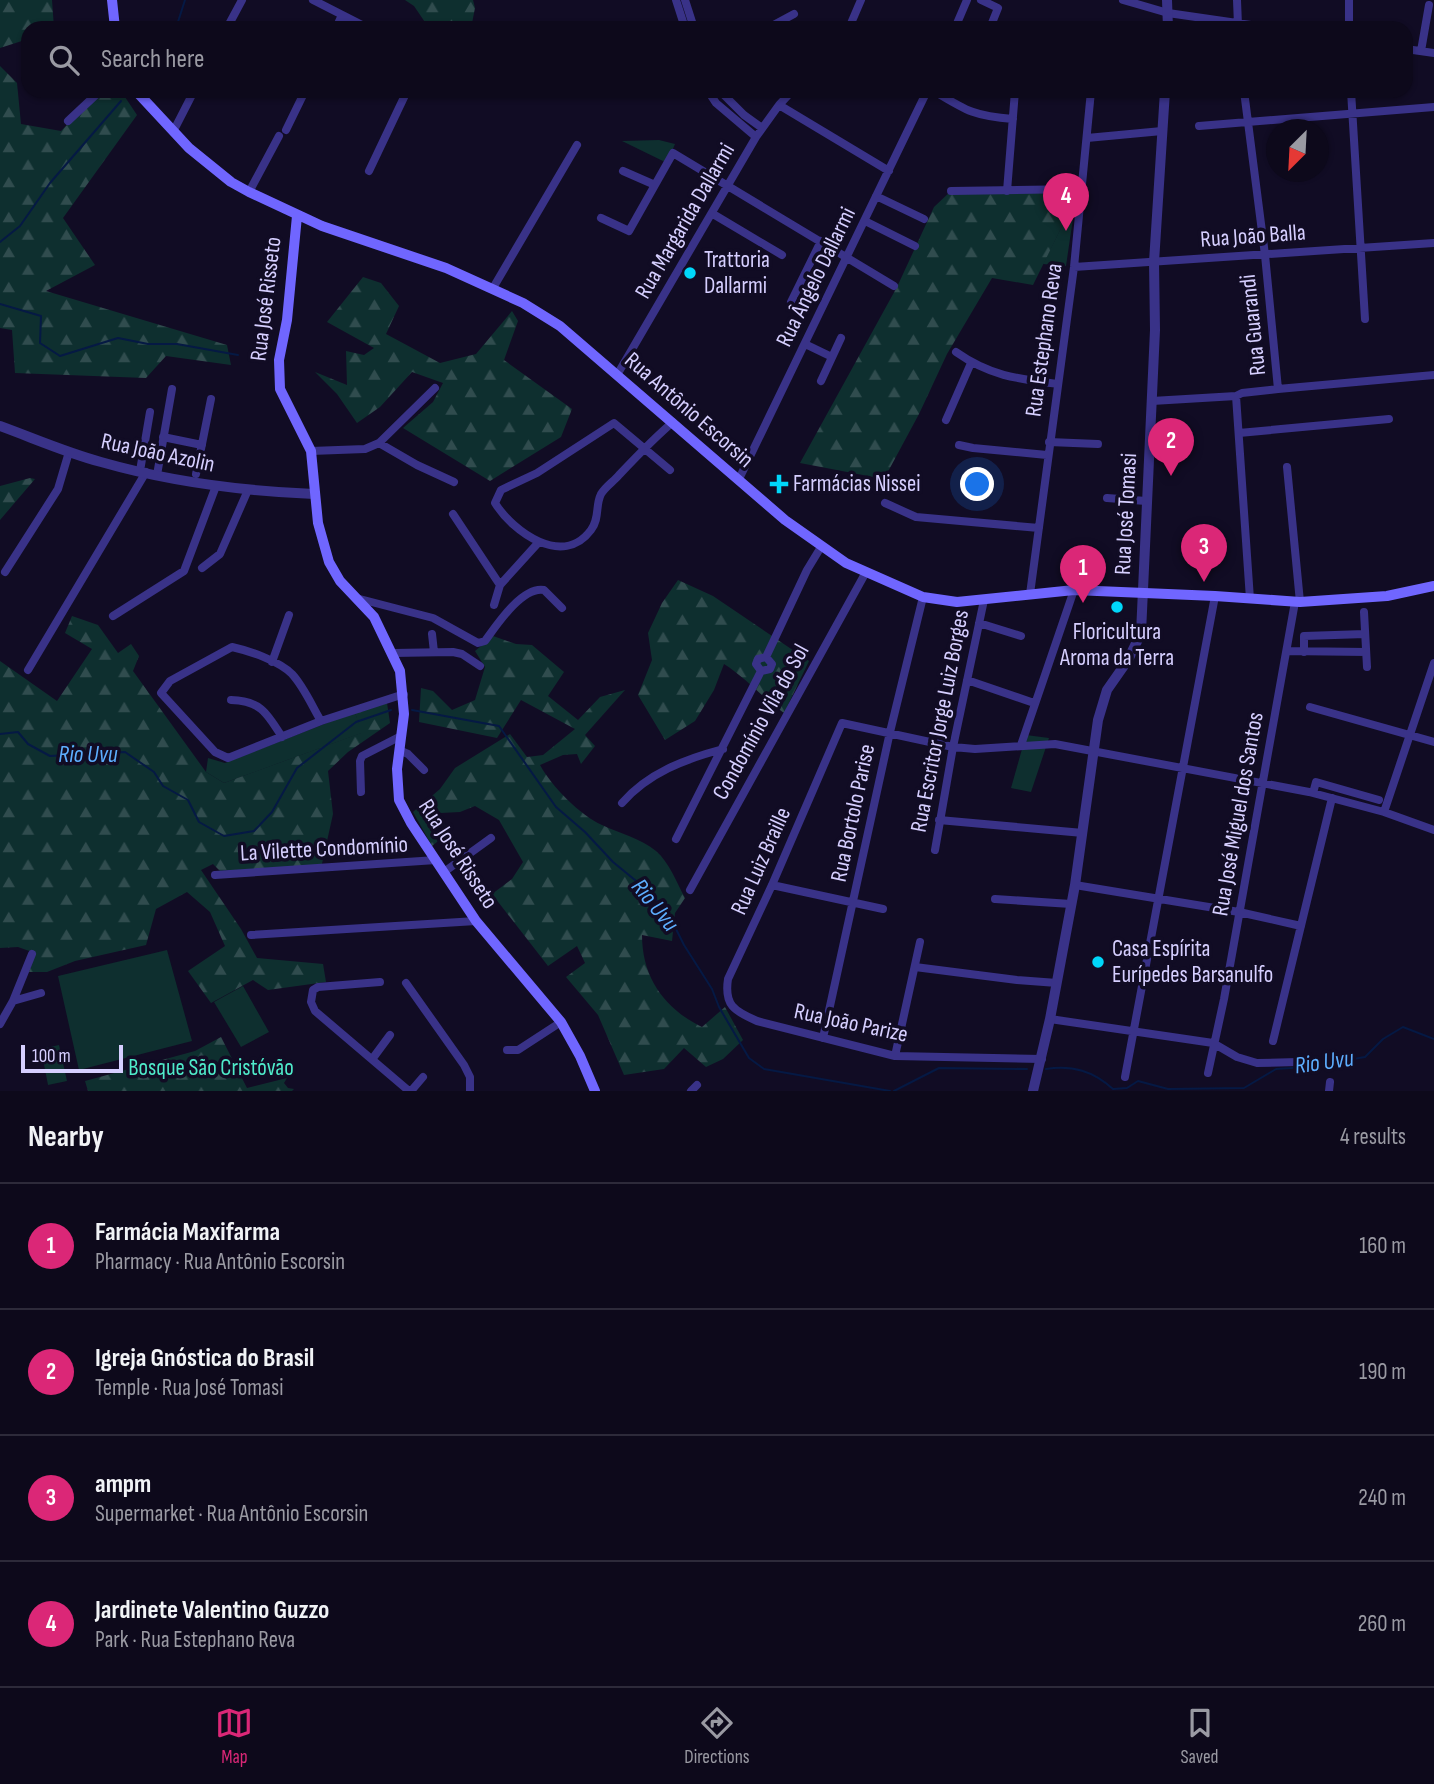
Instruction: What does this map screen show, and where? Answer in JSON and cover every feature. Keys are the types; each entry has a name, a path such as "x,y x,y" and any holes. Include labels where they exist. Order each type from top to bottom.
{"main road":[{"path":"112,0 114,21"},
{"name":"Rua Antônio Escorsin","path":"143,98 204,162 249,192 297,216 446,268 493,289 560,326 785,520 821,547 866,572 923,597 957,602 1074,590 1297,602 1387,596 1434,586"},
{"name":"Rua José Risseto","path":"297,216 287,320 279,360 280,389 310,451 314,495 329,562 340,581 374,617 400,671 404,694 397,788 399,800 476,922 561,1022 595,1091"}],"street":[{"path":"232,21 242,0"},
{"path":"313,0 354,21"},
{"path":"676,0 684,6"},
{"path":"852,21 861,0"},
{"path":"957,21 967,0"},
{"path":"981,0 999,8 993,21"},
{"path":"1123,0 1168,13 1215,21"},
{"path":"1167,0 1168,21"},
{"path":"1237,0 1238,21"},
{"path":"1349,0 1349,21"},
{"path":"1421,51 1429,5"},
{"path":"781,21 794,14"},
{"path":"339,21 342,15"},
{"path":"1413,50 1434,53"},
{"path":"68,121 93,98"},
{"path":"174,130 190,98"},
{"path":"249,192 301,98"},
{"path":"369,171 404,98"},
{"path":"714,98 756,137"},
{"path":"727,98 762,128"},
{"name":"Rua Margarida Dallarmi","path":"617,375 756,137 786,98"},
{"name":"Rua Ângelo Dallarmi","path":"739,480 924,98"},
{"path":"946,98 967,111 982,116 1013,119"},
{"path":"1007,191 1014,98"},
{"name":"Rua Estephano Reva","path":"1030,594 1074,267 1090,98"},
{"name":"Rua José Tomasi","path":"1033,1091 1042,1059 1075,885 1098,720 1107,690 1128,660 1141,633 1156,330 1154,262 1164,98"},
{"name":"Rua Guarandi","path":"1245,98 1265,255 1278,389"},
{"path":"1351,98 1365,319"},
{"path":"726,112 733,104"},
{"path":"779,105 888,171"},
{"path":"1199,126 1247,120 1434,107"},
{"path":"1087,138 1162,131"},
{"path":"493,289 577,145"},
{"path":"601,218 629,231 673,153 894,286"},
{"path":"622,171 655,185"},
{"path":"951,191 1081,189"},
{"path":"876,196 924,219"},
{"path":"713,214 782,255"},
{"path":"865,221 915,246"},
{"path":"791,302 821,241"},
{"name":"Rua João Balla","path":"1074,267 1434,243"},
{"path":"821,381 841,338"},
{"path":"805,344 832,357"},
{"path":"956,352 984,370 1006,377 1058,384"},
{"path":"946,420 971,363"},
{"path":"1152,401 1236,396 1278,389 1434,375"},
{"path":"310,451 365,449 379,443 435,387"},
{"path":"157,475 172,389"},
{"path":"1236,396 1250,599"},
{"path":"197,474 211,399"},
{"path":"27,670 143,472 149,412"},
{"path":"1238,433 1389,419"},
{"path":"670,470 644,448 614,423 537,473 501,490 495,503 504,518 538,543 568,544 580,540 597,521 602,494 644,448 673,422"},
{"name":"Rua João Azolin","path":"0,426 69,452 143,472 216,486 314,495"},
{"path":"163,437 202,445"},
{"path":"1049,442 1098,444"},
{"path":"379,443 454,482"},
{"path":"959,445 973,449 1047,455"},
{"path":"5,572 58,489 69,452"},
{"name":"Rua José Miguel dos Santos","path":"1208,1073 1297,602 1287,467"},
{"path":"113,616 184,571 216,486"},
{"path":"202,568 220,554 248,490"},
{"path":"1107,498 1146,501"},
{"path":"885,503 923,518 1040,528"},
{"path":"453,514 500,585"},
{"path":"494,605 500,585 538,543"},
{"path":"676,839 761,671 756,664 758,659 766,657 807,570 821,547"},
{"name":"Condomínio Vila do Sol","path":"691,890 866,572"},
{"path":"355,598 433,618 478,643 485,642 508,609 535,590 544,590 562,608"},
{"path":"1021,745 1074,590"},
{"path":"1125,1077 1215,596"},
{"name":"Rua Bortolo Parise","path":"823,1038 890,732 923,597"},
{"name":"Rua Escritor Jorge Luiz Borges","path":"935,850 953,747 984,600"},
{"path":"1364,612 1367,667"},
{"path":"272,662 289,615"},
{"path":"979,623 1021,636"},
{"path":"432,634 435,652"},
{"path":"1304,652 1304,636 1365,634"},
{"path":"321,721 294,677 272,662 232,647 170,681 161,693 207,744 228,758 321,721 404,694"},
{"path":"1287,651 1366,652"},
{"path":"393,653 462,654 480,666"},
{"path":"1384,812 1434,663"},
{"path":"968,680 1034,703"},
{"path":"231,700 242,700 265,710 282,737"},
{"path":"1310,707 1434,742"},
{"name":"Rua Luiz Braille","path":"738,1013 726,993 728,979 842,723 890,732"},
{"path":"890,732 953,747 975,749 1055,744 1312,793 1384,812 1434,830"},
{"path":"361,792 362,757 401,736"},
{"path":"622,803 647,780 667,769 696,756 723,749"},
{"path":"399,750 408,754 424,769"},
{"path":"1312,793 1316,782 1379,800"},
{"path":"1273,1041 1332,798"},
{"path":"939,820 1083,833"},
{"path":"444,872 491,838"},
{"name":"La Vilette Condomínio","path":"215,875 436,860"},
{"path":"772,885 883,909"},
{"path":"1075,885 1239,912 1301,926"},
{"path":"995,900 1071,904"},
{"path":"251,935 476,922"},
{"path":"895,1056 920,942"},
{"path":"0,1024 13,1002 32,954"},
{"path":"915,967 1017,980 1057,982"},
{"path":"380,982 318,987 313,990 311,996 315,1011 410,1091 423,1077"},
{"path":"406,983 464,1065 470,1077 470,1091"},
{"path":"13,1002 41,993"},
{"name":"Rua João Parize","path":"738,1013 757,1021 895,1056 1042,1059"},
{"path":"1050,1019 1213,1044 1237,1057 1257,1063 1298,1062"},
{"path":"507,1050 518,1050 561,1022"},
{"path":"373,1058 390,1035"}],"green space":[{"path":"0,0 52,0 54,21 21,21 21,41 0,48"},
{"path":"405,0 473,0 475,8 472,21 424,21 414,6"},
{"path":"0,66 17,83 21,124 61,131 94,98 126,98 137,115 63,218 95,265 46,291 227,345 231,365 166,356 146,378 15,373 12,330 0,328"},
{"path":"659,140 675,144 667,163 622,141"},
{"path":"951,191 1076,192 1076,198 1033,285 992,278 947,354 884,479 800,463 897,287 934,207"},
{"path":"1076,198 1066,266 1043,264"},
{"path":"363,277 381,283 399,306 386,334 440,363 476,354 512,311 518,321 504,360 572,409 561,437 490,481 403,428 433,402 443,383 412,372 380,407 357,423 337,394 315,372 347,385 346,351 364,355 374,348 327,322"},
{"path":"35,479 0,520 0,486"},
{"path":"678,580 713,596 809,661 784,713 724,664 714,690 695,721 665,740 638,695 652,660 648,633 662,603"},
{"path":"72,616 98,625 118,653 131,644 139,656 133,671 206,772 224,783 361,733 355,712 387,703 390,723 348,752 328,771 333,814 321,868 220,871 213,864 201,870 257,958 323,964 326,982 268,990 253,980 211,1003 188,971 225,946 210,912 187,892 156,909 146,945 75,961 47,972 29,972 35,953 18,947 0,948 0,661 57,701 92,649 65,633"},
{"path":"493,636 516,644 532,645 564,672 548,696 578,720 600,697 625,690 585,735 595,746 581,764 577,754 563,755 540,765 559,791 576,807 602,825 650,847 669,867 685,898 675,913 672,941 642,935 646,965 658,990 667,1001 689,1020 702,1027 725,1007 743,1040 723,1059 706,1067 684,1048 664,1069 624,1075 598,1015 566,977 585,963 577,946 548,966 492,894 512,879 523,862 499,820 475,806 460,812 440,813 448,833 432,846 413,812 440,789 455,768 510,734 527,757 543,755 575,729 521,700 497,738 419,722 421,688 433,691 452,710 475,700 485,667 475,651"},
{"path":"355,712 362,733 224,783 206,772 208,758 225,763"},
{"path":"1026,735 1049,738 1031,792 1011,788"},
{"path":"167,950 192,1041 79,1070 58,976"},
{"path":"243,986 269,1032 241,1047 214,1002"},
{"name":"Bosque São Cristóvão","path":"221,1037 247,1088 287,1078 284,1083 288,1088 294,1089 88,1091 85,1081 195,1051"},
{"path":"59,1045 67,1081 48,1085 41,1049"}],"waterway":[{"path":"178,21 185,0"},
{"path":"0,242 20,226 50,183 121,101"},
{"path":"0,304 41,316 40,343 60,356 118,338 148,344 177,344 238,355"},
{"name":"Rio Uvu","path":"0,734 18,732 28,744 50,756 125,752 154,772 163,786 188,800 199,822 224,836 254,831 272,812 297,768 356,722 391,710"},
{"name":"Rio Uvu","path":"412,710 499,726 556,807 585,832 613,862 652,894 673,923 749,1058 764,1069 890,1091"},
{"name":"Rio Uvu","path":"1046,1069 1082,1071 1113,1089 1127,1088 1138,1081 1168,1089 1244,1088 1276,1069 1365,1057 1383,1039 1403,1027 1434,1039"},
{"name":"Rio Uvu","path":"894,1091 939,1068 1027,1069"}],"place":[{"name":"Jardinete Valentino Guzzo","path":"1066,231"},
{"name":"Trattoria Dallarmi","path":"690,273"},
{"name":"Igreja Gnóstica do Brasil","path":"1171,476"},
{"name":"Farmácias Nissei","path":"779,484"},
{"name":"ampm","path":"1204,582"},
{"name":"Farmácia Maxifarma","path":"1083,603"},
{"name":"Floricultura Aroma da Terra","path":"1117,607"},
{"name":"Casa Espírita Eurípedes Barsanulfo","path":"1098,962"}]}
